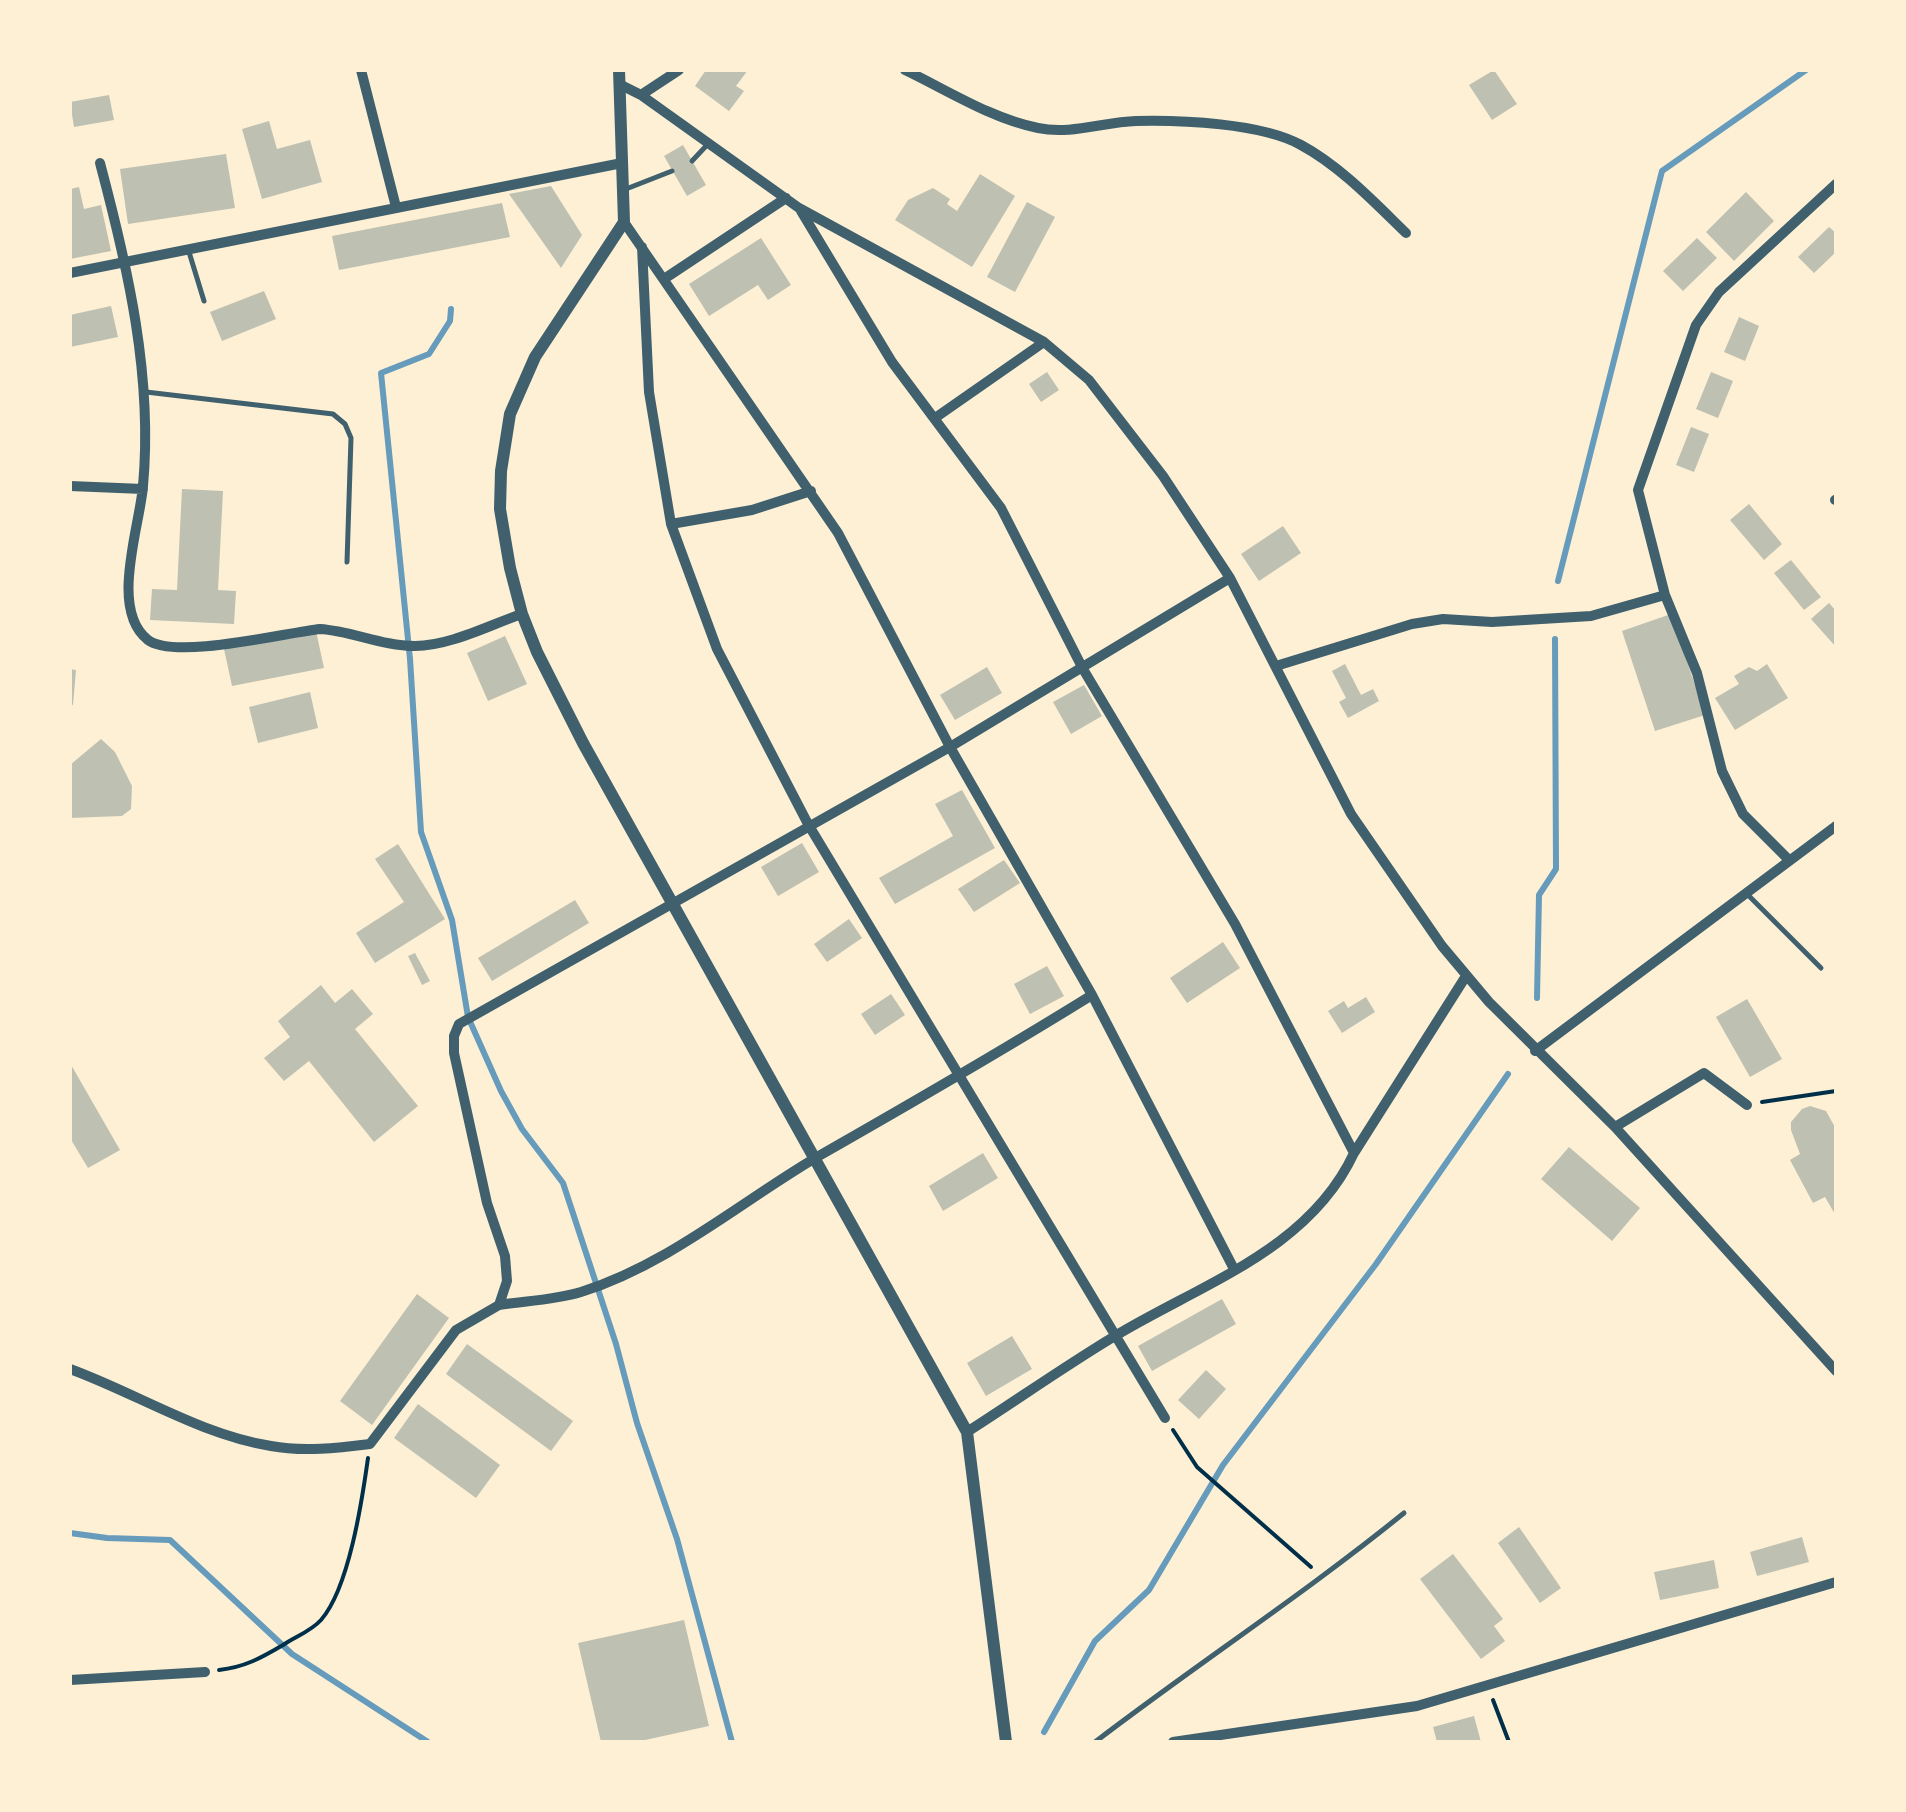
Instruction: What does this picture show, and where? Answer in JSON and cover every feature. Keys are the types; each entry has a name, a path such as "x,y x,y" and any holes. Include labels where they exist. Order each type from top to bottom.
{"street":[{"path":"360,70 396,208"},
{"path":"640,96 679,70"},
{"path":"905,70 1002,117 1039,129 1074,130 1130,121 1189,120 1242,128 1300,144 1359,188 1406,233"},
{"path":"619,77 640,96 799,208 1044,342 1089,380 1164,476 1230,578 1351,814 1442,946 1535,1051 1615,1127 1836,1371"},
{"path":"619,77 624,222 812,491 847,549 950,746 1092,995 1234,1268"},
{"path":"100,163 137,330 146,392 143,488 129,570 129,595 134,623 148,640 173,648 206,646 320,629 340,630 384,644 416,646 437,644 522,614"},
{"path":"70,273 622,163"},
{"path":"1789,860 1744,814 1722,771 1697,673 1665,596 1638,490 1696,325 1719,292 1836,184"},
{"path":"664,278 786,198"},
{"path":"799,208 892,362 1000,508 1084,669 1236,924 1354,1153"},
{"path":"624,222 553,325 510,414 500,471 500,509 510,568 536,652 583,743 968,1432 1006,1742"},
{"path":"642,247 649,392 670,524 717,649 808,824 1165,1418"},
{"path":"934,418 1044,342"},
{"path":"70,486 143,488"},
{"path":"670,524 752,510 812,491"},
{"path":"498,1306 507,1281 504,1256 487,1203 459,1080 454,1036 460,1024 1084,669 1230,578"},
{"path":"1276,666 1443,619 1492,622 1590,616 1665,596"},
{"path":"1535,1051 1836,826"},
{"path":"968,1432 1116,1336 1281,1243 1304,1222 1343,1176 1466,976"},
{"path":"70,1369 221,1434 272,1447 370,1444 456,1330 498,1306 577,1294 660,1258 814,1159 958,1078 1092,995"},
{"path":"1615,1127 1704,1073 1747,1105"},
{"path":"1174,1742 1417,1706 1836,1582"},
{"path":"70,1680 205,1672"}],"lane":[{"path":"692,161 709,143"},
{"path":"623,190 672,171"},
{"path":"188,249 204,301"},
{"path":"146,392 334,414 345,424 351,438 348,562"},
{"path":"1746,893 1821,968"},
{"path":"1095,1742 1324,1578 1404,1513"}],"path":[{"path":"1747,1105 1836,1091"},
{"path":"1165,1418 1197,1466 1324,1578"},
{"path":"205,1672 248,1666 310,1630 324,1616 340,1585 363,1497 370,1444"},
{"path":"1488,1686 1508,1742"}],"building":[{"path":"706,70 748,70 736,86 744,91 729,111 695,86"},
{"path":"1494,70 1517,104 1492,120 1469,85"},
{"path":"109,95 114,120 74,127 70,102"},
{"path":"269,121 277,149 310,140 322,182 262,199 242,129"},
{"path":"683,145 706,185 687,196 664,156"},
{"path":"226,154 235,208 128,224 120,169"},
{"path":"980,174 1015,196 972,267 895,220 908,200 933,188 950,199 947,204 957,211"},
{"path":"551,186 582,235 561,268 509,194"},
{"path":"79,187 84,209 101,205 111,251 70,259 70,189"},
{"path":"1746,192 1774,221 1734,261 1706,232"},
{"path":"1027,202 1055,217 1015,292 987,277"},
{"path":"502,203 510,237 339,270 332,236"},
{"path":"1829,227 1836,233 1836,252 1814,273 1798,257"},
{"path":"761,238 791,285 768,300 758,285 709,316 689,284"},
{"path":"1697,238 1717,258 1683,291 1663,271"},
{"path":"264,291 276,319 222,341 210,312"},
{"path":"111,306 118,337 70,347 70,315"},
{"path":"1739,317 1759,326 1745,361 1724,352"},
{"path":"1047,372 1059,390 1041,402 1029,384"},
{"path":"1711,372 1733,381 1718,418 1696,409"},
{"path":"1691,427 1709,434 1694,472 1676,465"},
{"path":"182,489 223,491 218,590 236,591 234,624 150,620 152,589 177,590"},
{"path":"1749,504 1782,544 1764,560 1730,520"},
{"path":"1283,526 1301,553 1259,581 1241,554"},
{"path":"1791,560 1821,597 1804,610 1774,573"},
{"path":"1829,603 1836,611 1836,647 1811,619"},
{"path":"1671,614 1705,715 1655,731 1622,631"},
{"path":"316,631 324,668 232,686 224,649"},
{"path":"505,636 527,684 488,701 467,653"},
{"path":"1345,664 1361,695 1373,689 1379,701 1348,718 1339,702 1346,698 1332,671"},
{"path":"1767,664 1788,698 1735,730 1715,698 1739,684 1734,676 1749,667 1757,671"},
{"path":"987,667 1002,693 955,720 940,695"},
{"path":"70,669 76,670 73,705 70,704"},
{"path":"1084,685 1102,716 1071,734 1053,702"},
{"path":"310,692 318,728 258,743 249,707"},
{"path":"101,739 115,752 132,786 131,809 122,816 70,818 70,765"},
{"path":"962,790 995,848 895,904 879,878 953,836 935,804"},
{"path":"802,843 819,872 778,896 761,867"},
{"path":"398,844 445,919 375,963 356,933 404,902 375,859"},
{"path":"1004,860 1020,883 974,912 958,889"},
{"path":"575,900 589,923 492,981 478,958"},
{"path":"849,919 862,938 827,962 814,944"},
{"path":"1223,942 1240,968 1187,1003 1170,978"},
{"path":"415,953 430,981 422,985 408,956"},
{"path":"1047,966 1064,996 1030,1014 1014,984"},
{"path":"321,985 335,1003 352,989 373,1014 355,1029 418,1106 374,1142 309,1061 284,1081 264,1058 290,1037 278,1021"},
{"path":"891,994 905,1015 875,1035 861,1014"},
{"path":"1366,997 1375,1012 1342,1033 1328,1011 1344,1001 1348,1008"},
{"path":"1747,999 1782,1059 1750,1077 1716,1017"},
{"path":"70,1063 120,1150 88,1168 70,1138"},
{"path":"1810,1106 1826,1111 1836,1129 1836,1216 1825,1197 1813,1203 1790,1160 1800,1154 1791,1122"},
{"path":"1569,1147 1640,1208 1612,1241 1541,1179"},
{"path":"983,1153 998,1178 943,1211 929,1186"},
{"path":"417,1294 449,1318 372,1425 340,1401"},
{"path":"1222,1299 1236,1324 1152,1371 1138,1346"},
{"path":"1012,1336 1032,1369 986,1396 967,1363"},
{"path":"467,1344 573,1421 551,1451 446,1374"},
{"path":"1206,1370 1226,1389 1199,1419 1178,1400"},
{"path":"418,1404 500,1465 476,1498 394,1438"},
{"path":"1519,1527 1561,1588 1540,1603 1498,1543"},
{"path":"1802,1537 1809,1562 1757,1576 1750,1552"},
{"path":"1453,1554 1503,1619 1494,1626 1505,1641 1481,1659 1420,1579"},
{"path":"1714,1560 1719,1588 1660,1600 1654,1572"},
{"path":"684,1620 709,1726 636,1742 601,1742 578,1643"},
{"path":"1474,1716 1481,1742 1437,1742 1433,1727"}],"waterway":[{"path":"1558,581 1662,171 1806,70"},
{"path":"451,309 450,321 429,354 381,373 410,659 421,832 452,920 468,1017 522,1129 563,1183 677,1539 732,1742"},
{"path":"1537,998 1539,895 1556,869 1555,639"},
{"path":"1044,1732 1095,1641 1149,1590 1223,1465 1376,1264 1508,1074"},
{"path":"70,1533 170,1540 292,1654 428,1742"}]}
